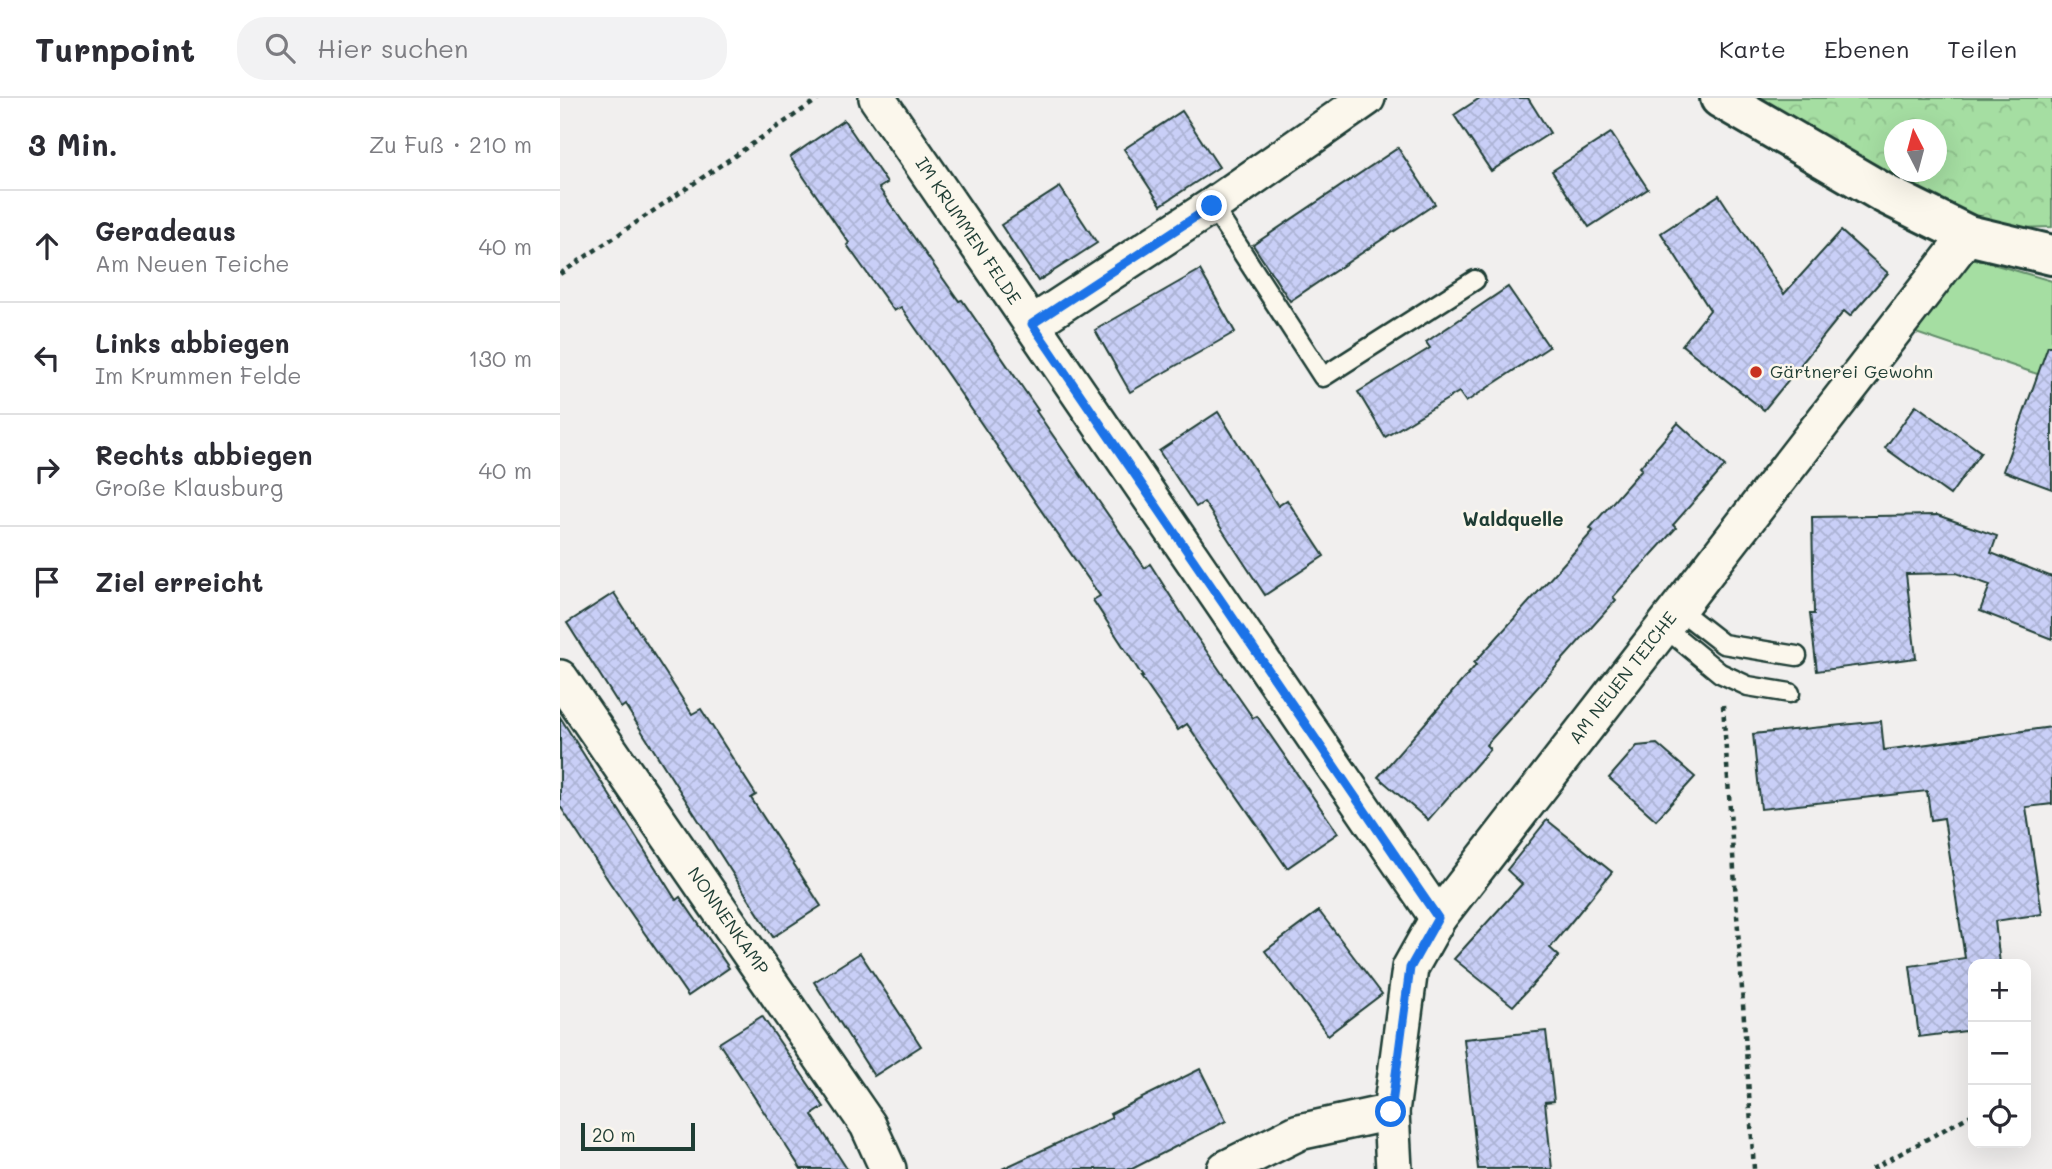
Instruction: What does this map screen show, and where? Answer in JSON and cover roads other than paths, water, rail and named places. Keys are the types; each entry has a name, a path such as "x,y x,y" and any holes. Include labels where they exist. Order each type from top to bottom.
{"street":[{"name":"IM KRUMMEN FELDE","path":"877,98 1438,918"},
{"path":"1032,324 1212,206 1367,98"},
{"path":"1720,98 1885,194 1968,235 2052,255"},
{"name":"AM NEUEN TEICHE","path":"1394,1169 1391,1112 1410,968 1438,918 1968,235"},
{"name":"NONNENKAMP","path":"560,678 868,1125 888,1169"},
{"path":"1225,1169 1299,1132 1391,1112"}],"lane":[{"path":"1212,206 1323,377 1475,280"},
{"path":"1670,617 1723,644 1797,656"},
{"path":"1670,617 1720,673 1748,686 1790,693"}],"place":[{"name":"Gärtnerei Gewohn","path":"1756,372"}],"district":[{"name":"Waldquelle","path":"1513,519"}]}
